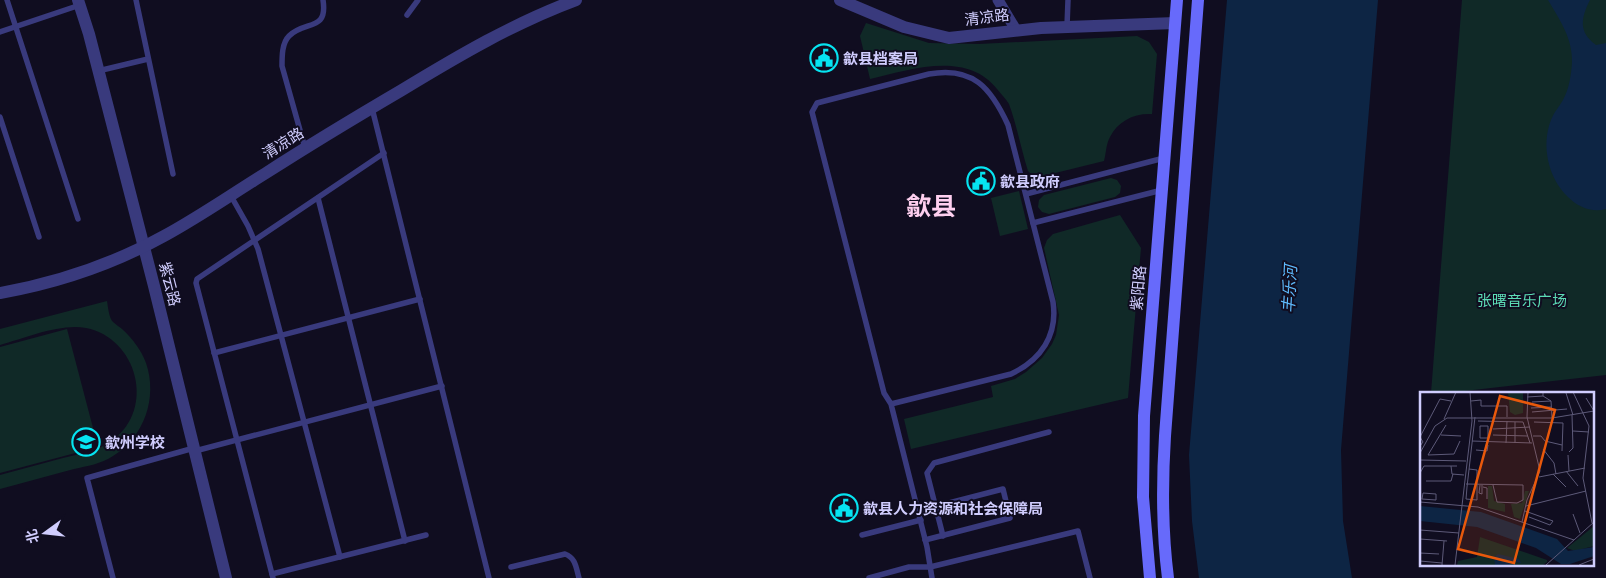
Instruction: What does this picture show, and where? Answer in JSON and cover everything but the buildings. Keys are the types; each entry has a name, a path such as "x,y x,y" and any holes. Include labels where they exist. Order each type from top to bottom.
{"main road":[{"name":"紫阳路","path":"1150,578 1143,497 1143,432 1177,0"},
{"path":"1168,578 1164,540 1163,461 1198,0"}],"street":[{"name":"清凉路","path":"0,293 78,274 165,236 305,148 485,41 535,16 576,0"},
{"name":"清凉路","path":"840,0 904,27 949,38 1066,26 1175,23"},
{"path":"998,0 1016,30"},
{"name":"紫云路","path":"79,2 144,246 226,578"}],"lane":[{"path":"7,0 78,218"},
{"path":"136,0 173,174"},
{"path":"305,148 282,66 282,53 289,36 318,23 322,18 324,12 322,0"},
{"path":"407,15 418,0"},
{"path":"1066,26 1068,0"},
{"path":"0,32 79,2"},
{"path":"98,70 148,59"},
{"path":"891,404 1011,374 1032,361 1044,349 1051,334 1054,310 1008,124 1000,107 988,90 976,81 957,73 938,72 818,103 812,112 884,393 891,404 925,540 932,578"},
{"path":"372,108 489,578"},
{"path":"0,117 39,237"},
{"path":"384,153 197,279 196,283 272,576 426,535"},
{"path":"1026,194 1164,158"},
{"path":"1033,223 1162,190"},
{"path":"230,195 254,240 340,557"},
{"path":"318,198 404,540"},
{"path":"214,353 420,300"},
{"path":"113,578 86,478 442,386"},
{"path":"943,536 927,473 934,463 1049,432"},
{"path":"918,511 1003,489 1010,518 925,540"},
{"path":"862,535 920,520"},
{"path":"869,578 909,568 930,567 1078,531 1090,578"},
{"path":"511,567 565,554 571,556 575,561 579,578"}],"green space":[{"name":"张曙音乐广场","path":"1462,0 1606,0 1606,375 1456,392 1431,392"},
{"path":"866,23 929,43 979,44 1137,36 1149,42 1157,54 1152,114 1139,115 1122,122 1113,131 1104,161 1035,178 1028,171 1009,104 984,77 970,70 954,66 937,66 902,71 870,79 860,36"},
{"path":"1111,178 1117,180 1121,186 1120,193 1115,197 1049,214 1042,212 1038,207 1039,200 1044,195"},
{"path":"1019,191 1028,229 1000,236 991,198"},
{"path":"1120,215 1141,248 1128,398 911,449 904,419 993,397 991,386 1015,379 1026,372 1042,358 1052,344 1056,335 1059,315 1044,248 1047,240 1053,234"},
{"path":"107,301 112,320 133,341 146,363 149,376 149,403 146,416 140,427 124,448 104,461 0,489 0,475 89,452 113,440 126,426 134,410 137,393 135,376 128,359 118,345 104,334 76,327 54,329 0,345 0,329"},
{"path":"67,329 98,447 0,473 0,347"}],"water":[{"name":"丰乐河","path":"1227,0 1378,0 1341,450 1343,521 1352,578 1199,578 1192,521 1189,455"},
{"path":"1548,0 1590,0 1583,19 1584,30 1590,40 1596,45 1606,43 1606,209 1590,210 1572,201 1561,189 1548,161 1548,130 1552,117 1567,91 1572,54 1561,22"}],"place":[{"name":"歙县档案局","path":"824,58"},
{"name":"歙县政府","path":"981,181"},
{"name":"歙州学校","path":"86,442"},
{"name":"歙县人力资源和社会保障局","path":"844,508"}],"district":[{"name":"歙县","path":"931,206"}]}
